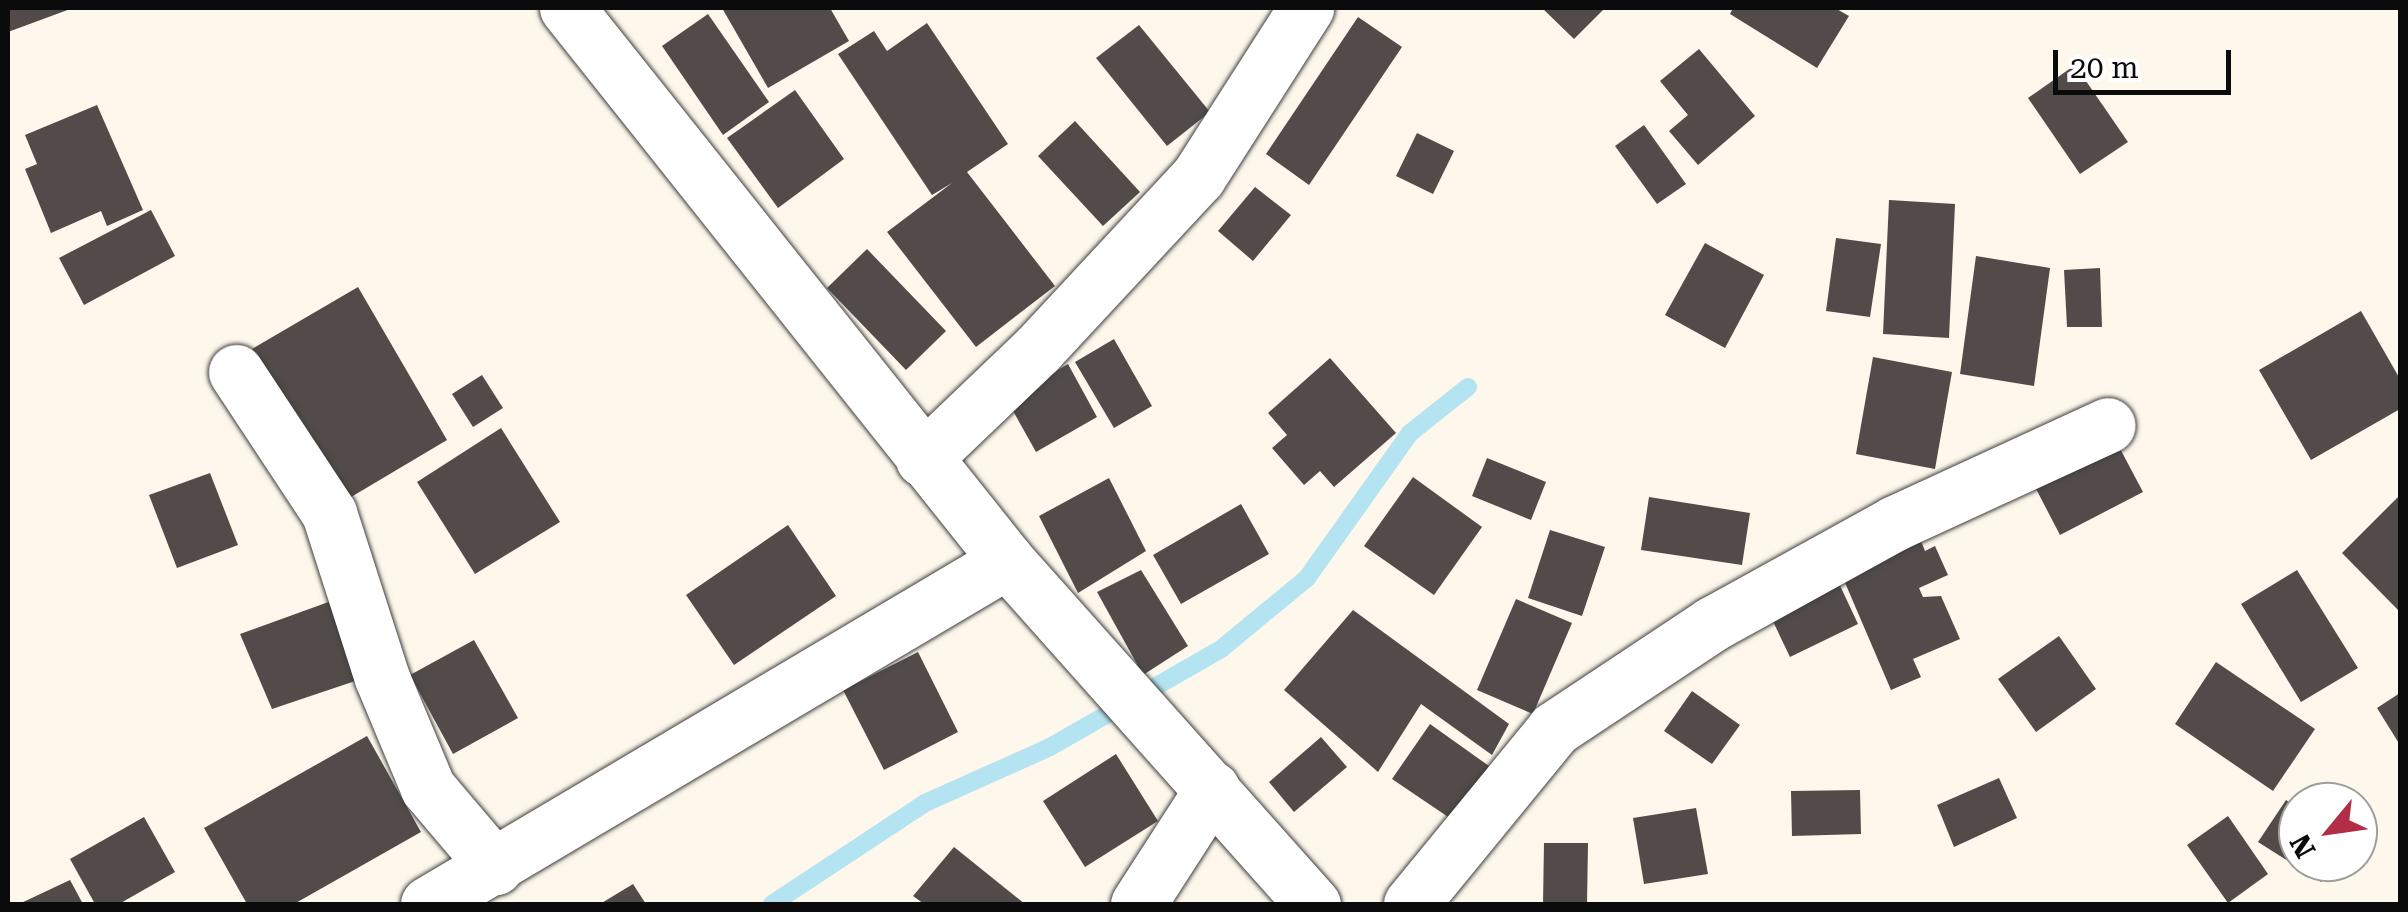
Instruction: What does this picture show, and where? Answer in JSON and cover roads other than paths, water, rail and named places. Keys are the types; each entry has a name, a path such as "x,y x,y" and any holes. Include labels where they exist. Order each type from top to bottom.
{"street":[{"path":"566,8 1007,561 1313,904"},
{"path":"923,458 1038,348 1198,177 1306,8"},
{"path":"236,372 329,513 382,678 428,788 494,866"},
{"path":"1411,904 1554,730 1729,614 1895,524 2108,424"},
{"path":"428,904 1007,561"},
{"path":"1138,904 1194,769"}],"waterway":[{"path":"772,904 925,803 1050,747 1221,649 1307,578 1410,433 1468,387"}]}
